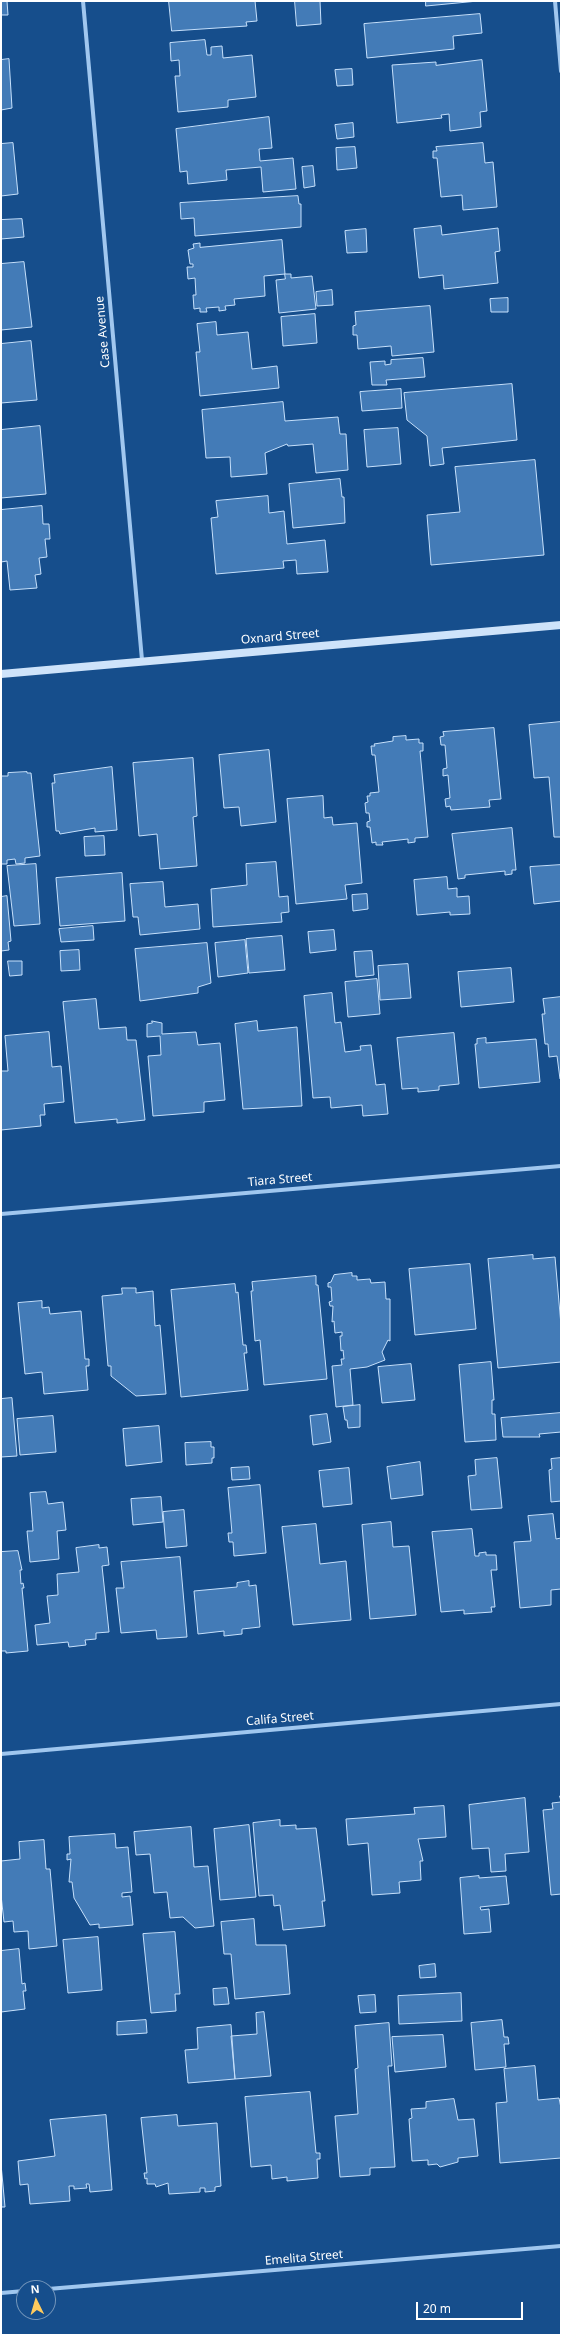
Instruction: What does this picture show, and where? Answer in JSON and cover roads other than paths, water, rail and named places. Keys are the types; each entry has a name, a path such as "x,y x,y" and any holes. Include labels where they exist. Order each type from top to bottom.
{"main road":[{"name":"Oxnard Street","path":"1,674 142,660 561,625"}],"street":[{"name":"Case Avenue","path":"83,1 142,660"},
{"path":"555,1 561,71"},
{"name":"Tiara Street","path":"1,1214 561,1166"},
{"name":"Califa Street","path":"1,1754 561,1704"},
{"name":"Emelita Street","path":"56,2288 561,2246"},
{"path":"1,2293 16,2292"}]}
